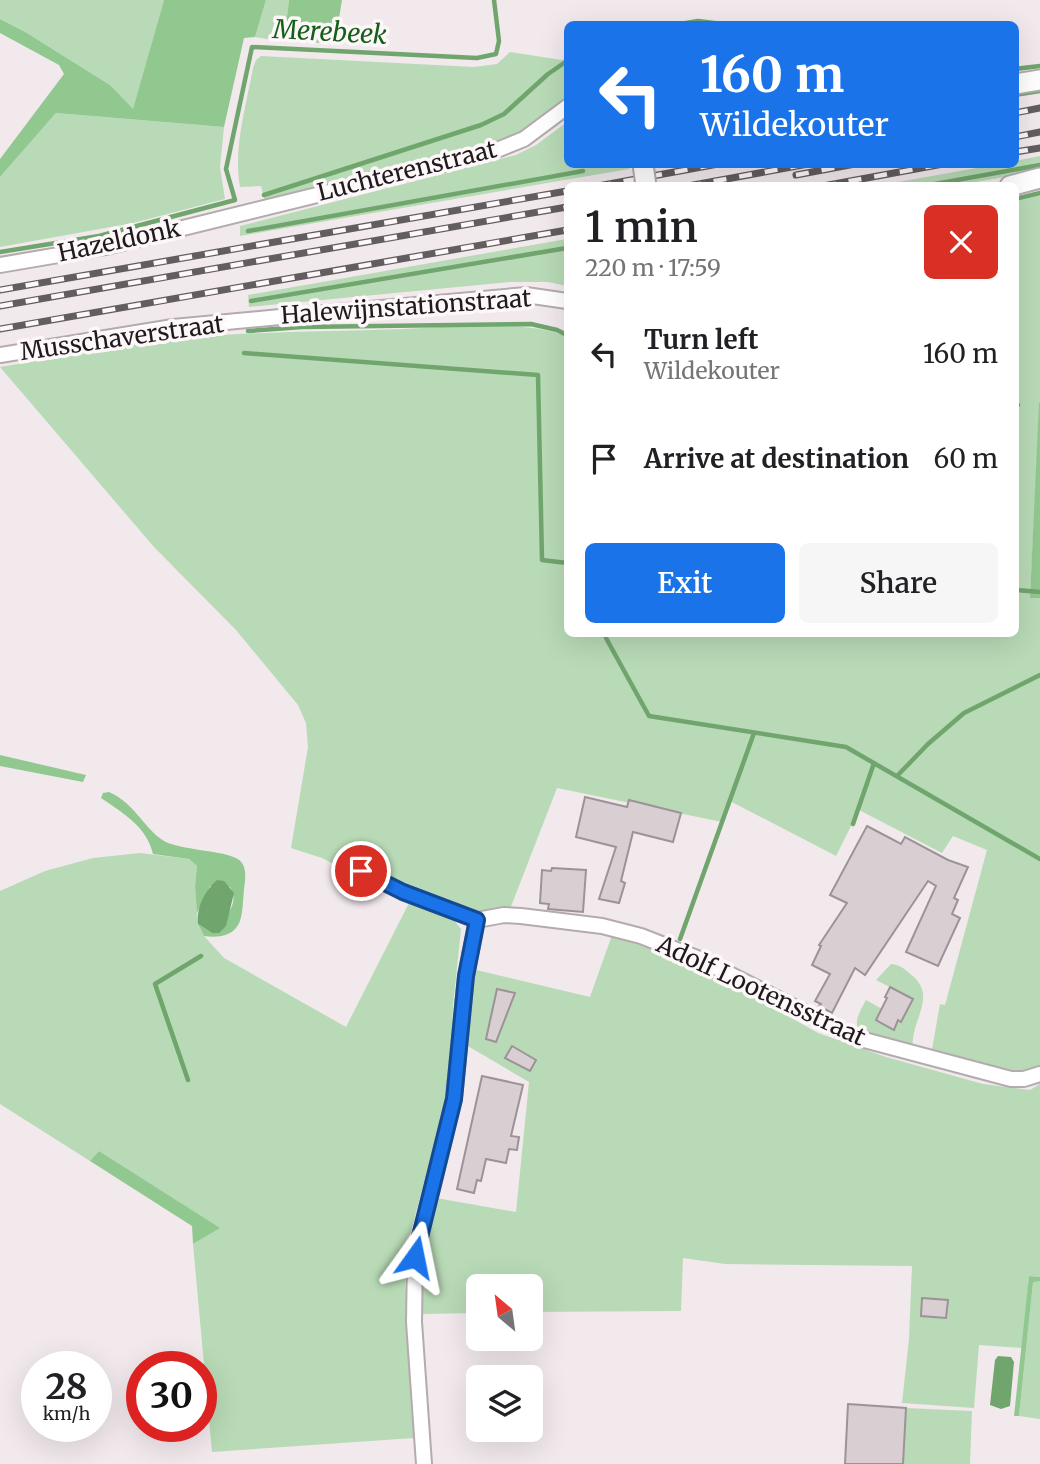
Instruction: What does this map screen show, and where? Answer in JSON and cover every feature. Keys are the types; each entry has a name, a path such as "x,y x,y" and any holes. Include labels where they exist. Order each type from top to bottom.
{"street":[{"path":"1019,83 1040,80"},
{"name":"Luchterenstraat","path":"236,214 503,148 536,131 564,109"},
{"path":"1019,184 1040,178"},
{"name":"Hazeldonk","path":"0,265 106,247 236,214"},
{"name":"Halewijnstationstraat","path":"244,321 526,295 564,301"},
{"name":"Musschaverstraat","path":"0,355 113,336 244,321"},
{"path":"361,871 403,892 477,920 466,976 454,1099 415,1257 414,1322 424,1464"},
{"name":"Adolf Lootensstraat","path":"477,920 504,915 602,926 663,943 702,960 829,1026 872,1043 1011,1079 1024,1079 1040,1074"}],"shaded area":[{"path":"0,0 164,0 133,110 110,85 0,19"},
{"path":"164,0 266,0 255,37 244,38 224,127 56,113 0,177 0,159 64,74 59,65 0,33 0,19 110,85 133,109"},
{"path":"266,0 289,0 284,42 255,37"},
{"path":"289,0 342,0 335,43 284,42"},
{"path":"510,52 564,59 564,99 528,129 477,147 265,201 261,186 240,187 238,157 241,128 253,68 261,56 474,67 497,64"},
{"path":"56,113 224,127 220,167 225,199 133,223 0,247 0,177"},
{"path":"564,124 564,168 629,169 240,236 240,226 516,155 536,145"},
{"path":"1040,156 1040,171 976,182 898,182 977,168 1019,168 1019,160"},
{"path":"1040,194 1040,403 1030,597 1040,598 1040,1068 1018,1074 931,1055 940,1004 945,1005 987,850 953,836 942,853 859,810 836,856 730,801 722,822 557,788 510,909 481,911 444,904 357,863 353,874 322,858 291,848 308,747 306,723 298,705 236,630 154,547 0,367 147,343 227,335 486,325 527,327 564,335 564,637 1019,637 1019,200"},
{"path":"564,240 564,285 548,282 510,282 249,307 248,295"},
{"path":"1039,403 1040,598 1030,598"},
{"path":"0,755 86,775 83,782 0,766"},
{"path":"109,792 132,808 161,839 179,846 228,855 242,863 245,876 242,910 240,921 234,930 220,936 204,936 198,924 212,933 232,906 233,894 230,887 210,886 197,913 197,866 189,859 153,854 140,828 101,798 103,793"},
{"path":"140,853 189,859 197,866 195,886 198,924 204,936 224,958 346,1027 409,903 453,919 461,929 446,1098 411,1232 403,1246 414,1438 212,1452 211,1442 217,1442 217,1351 203,1351 193,1244 219,1228 99,1151 90,1161 0,1104 0,891 45,871 93,858"},
{"path":"217,880 224,881 234,893 226,926 219,933 212,933 198,924 198,912 202,900"},
{"path":"612,935 658,952 747,993 818,1033 886,1057 983,1084 1030,1090 1040,1084 1040,1277 1029,1276 1023,1348 979,1345 974,1408 902,1403 909,1339 912,1266 725,1264 683,1258 681,1311 543,1312 543,1274 466,1274 466,1313 422,1314 420,1258 436,1198 516,1212 529,1082 466,1045 472,969 590,997"},
{"path":"891,964 901,967 914,977 923,994 913,1050 858,1030 857,1018 866,1000 882,1009 876,1021 893,1029 898,1020 902,1021 913,999 876,980"},
{"path":"99,1151 220,1228 193,1244 192,1226 90,1161"},
{"path":"1029,1276 1040,1277 1040,1281 1033,1282 1019,1416 1014,1416"},
{"path":"1033,1281 1040,1281 1040,1419 1019,1416"},
{"path":"998,1356 1011,1357 1014,1362 1010,1406 1001,1409 990,1405 995,1360"},
{"path":"906,1408 972,1411 970,1464 903,1464"}],"building":[{"path":"585,797 627,807 629,800 681,813 673,842 633,832 621,881 625,883 619,903 599,899 616,847 576,837"},
{"path":"867,826 901,844 905,837 948,860 968,867 954,898 958,900 952,914 960,918 938,966 906,952 936,886 928,881 865,975 855,968 832,1013 815,1001 830,974 812,965 821,946 819,945 847,903 830,895"},
{"path":"552,868 586,870 583,912 548,909 549,904 540,903 542,870 551,871"},
{"path":"890,987 913,999 894,1030 876,1020"},
{"path":"497,989 515,993 496,1042 486,1039"},
{"path":"512,1046 536,1060 530,1071 505,1058"},
{"path":"482,1076 523,1085 511,1136 519,1137 517,1150 509,1149 506,1163 486,1159 481,1181 477,1180 474,1193 457,1189"},
{"path":"922,1298 948,1300 946,1318 921,1316"},
{"path":"848,1404 906,1408 903,1464 845,1464"}],"waterway":[{"name":"Merebeek","path":"0,252 99,236 235,200 226,169 252,47 477,58 496,54 499,41 494,0"},
{"path":"264,195 481,125 504,114 564,63"},
{"path":"1019,69 1040,66"},
{"path":"1019,94 1040,91"},
{"path":"946,182 1040,165"},
{"path":"248,231 583,171"},
{"path":"1019,198 1040,193"},
{"path":"251,301 564,249"},
{"path":"248,331 302,327 531,324 564,334"},
{"path":"244,353 538,375 542,560 564,563"},
{"path":"1019,590 1040,592"},
{"path":"606,637 649,716 846,747 1040,859"},
{"path":"897,776 964,713 1040,675"},
{"path":"680,939 754,733"},
{"path":"853,824 874,763"},
{"path":"188,1080 155,984 201,956"}],"railway":[{"path":"1019,112 1040,108"},
{"path":"1019,136 1040,132"},
{"path":"1019,151 1040,148"},
{"path":"620,182 696,168"},
{"path":"710,182 786,168"},
{"path":"796,175 834,168"},
{"path":"845,182 921,168"},
{"path":"0,290 564,192"},
{"path":"0,306 564,208"},
{"path":"0,329 564,231"}],"route":[{"path":"361,871 403,892 477,920 466,976 454,1099 446,1141 425,1210 415,1257"}]}
